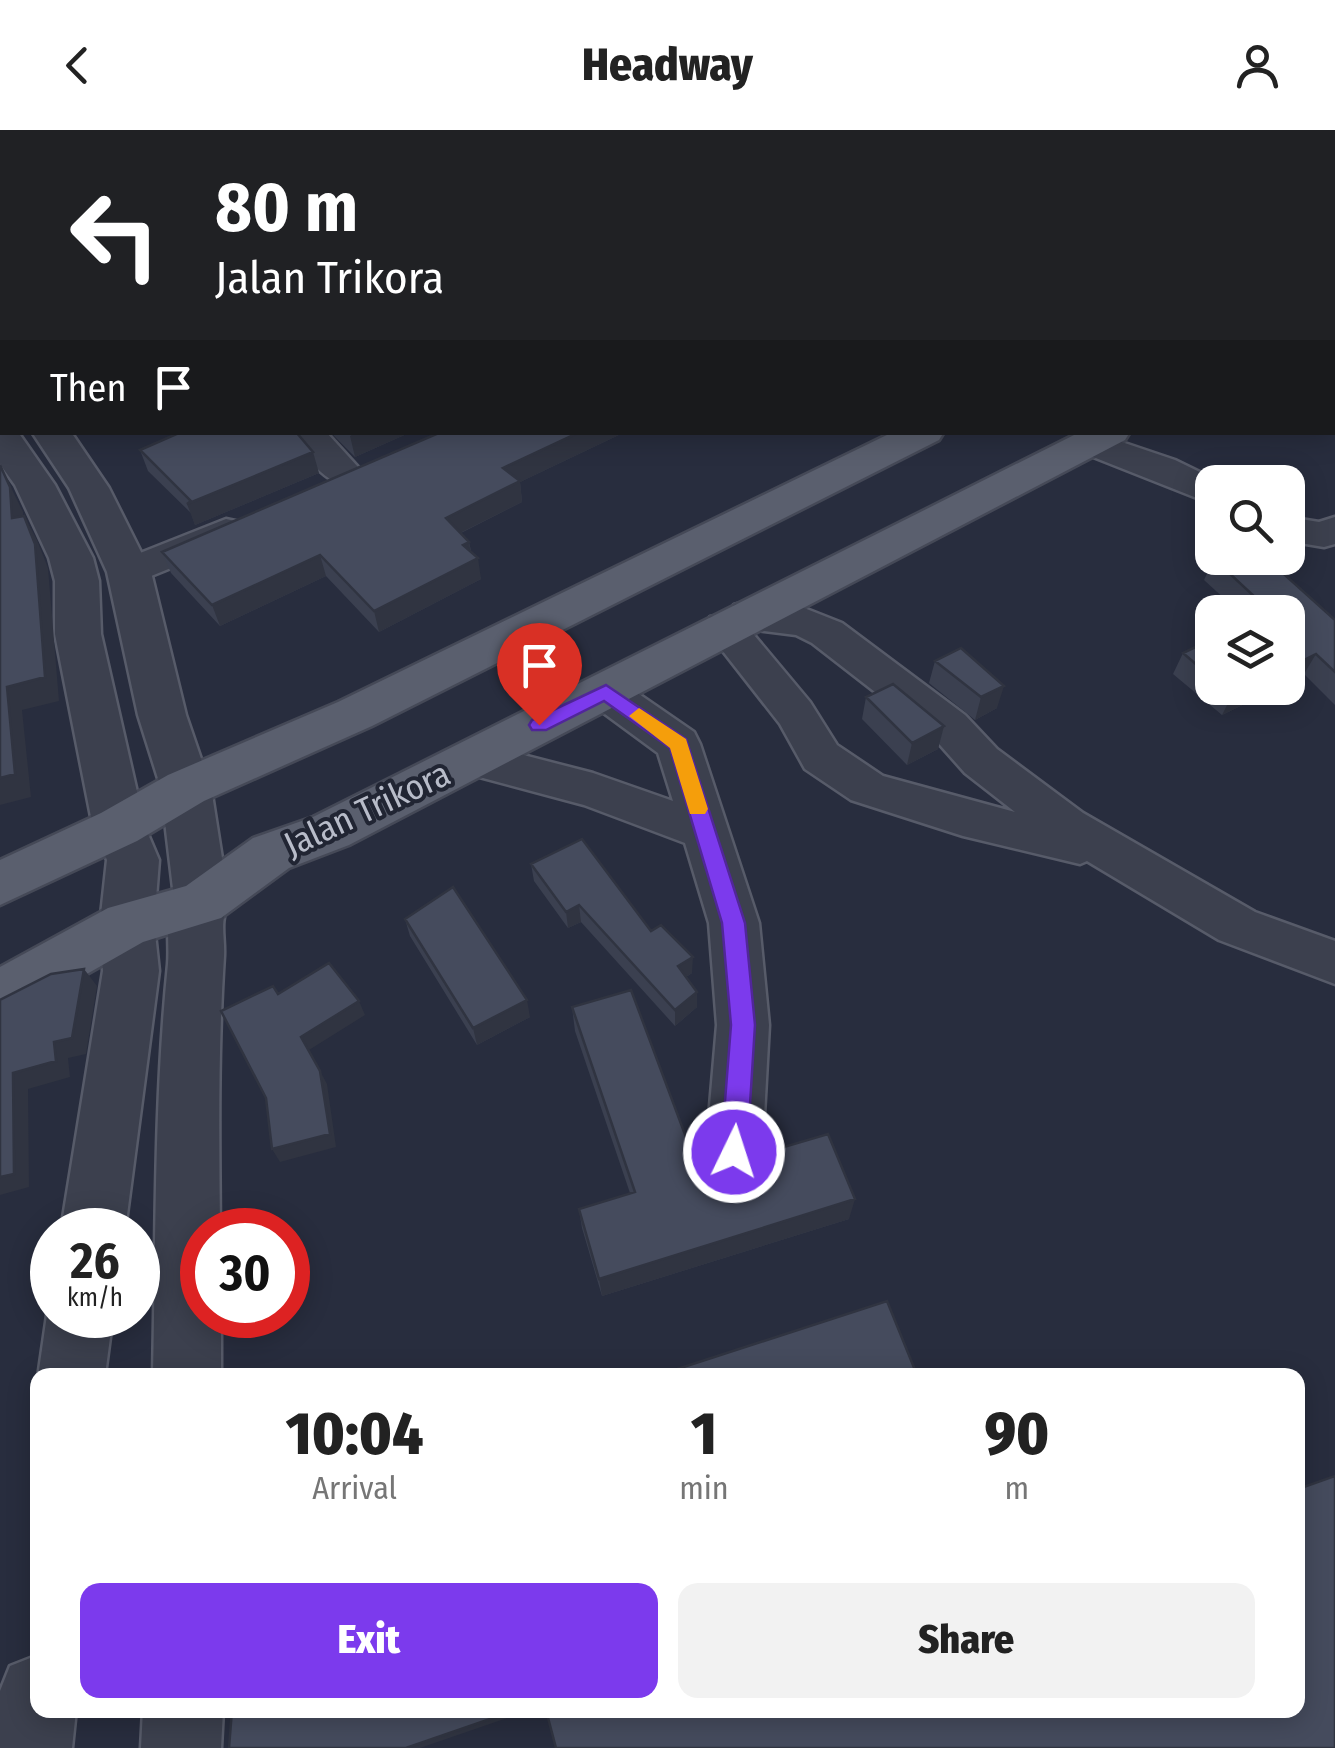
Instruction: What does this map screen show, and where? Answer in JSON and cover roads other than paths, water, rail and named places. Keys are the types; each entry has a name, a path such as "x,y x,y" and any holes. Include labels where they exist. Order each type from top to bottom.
{"main road":[{"path":"0,884 118,828 186,788 356,714 916,435"},
{"name":"Jalan Trikora","path":"0,995 127,924 202,903 271,853 331,831 1101,438"}],"street":[{"path":"0,435 35,485 70,558 77,581 78,634 102,729 118,828 133,860 127,924 131,971 96,1208"},
{"path":"54,435 89,488 130,572 162,714 186,788 202,903 194,912 197,948 189,1043 187,1368"},
{"path":"310,435 367,470 313,494"},
{"path":"1101,438 1195,485"},
{"path":"130,572 258,517"},
{"path":"1305,532 1324,535 1335,529"},
{"path":"736,621 821,757 867,788 964,818 1110,852"},
{"path":"736,621 804,622 827,633 949,726 981,761 1066,826 1238,926 1335,963"},
{"path":"606,692 678,744 734,923 743,1025 734,1152"},
{"path":"473,759 593,790 704,831"},
{"path":"72,1368 77,1338"},
{"path":"32,1748 35,1718"},
{"path":"182,1748 183,1718"}]}
